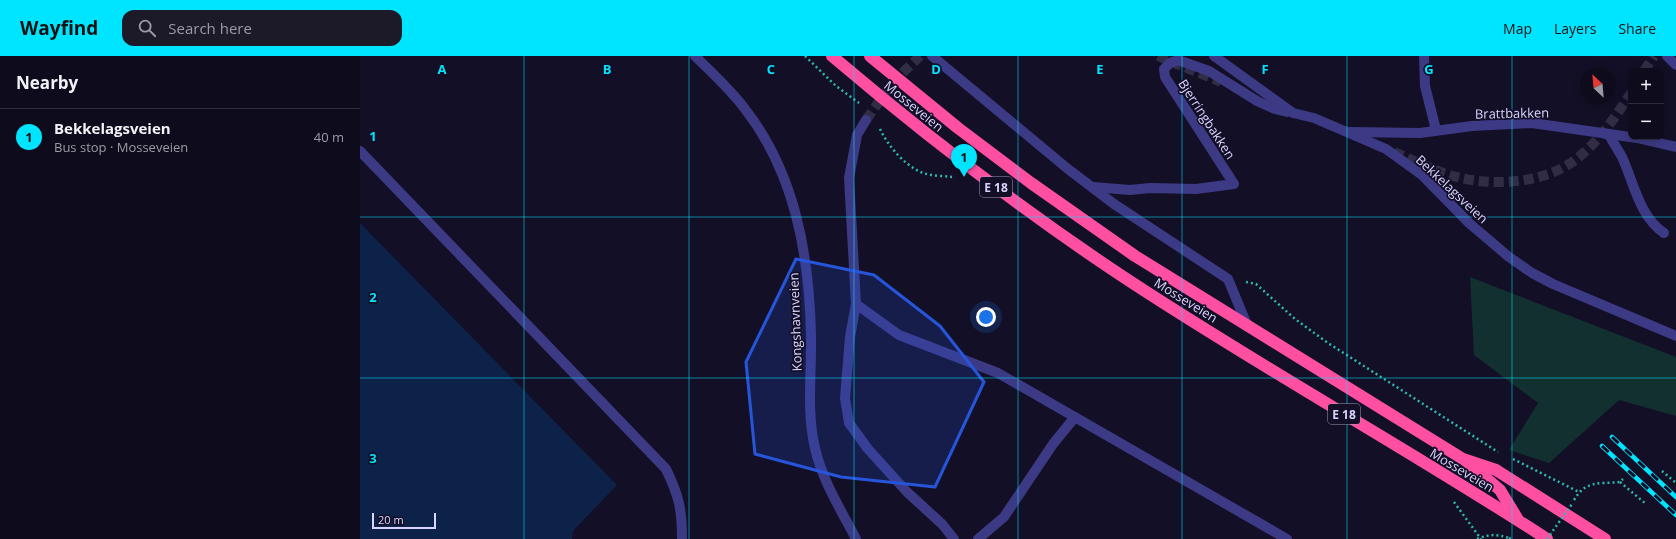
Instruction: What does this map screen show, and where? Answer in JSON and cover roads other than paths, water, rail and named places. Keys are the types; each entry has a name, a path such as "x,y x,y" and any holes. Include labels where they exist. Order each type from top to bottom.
{"highway":[{"name":"Mosseveien","path":"832,56 887,103 979,174 1121,276 1547,539"},
{"name":"Mosseveien","path":"870,56 952,123 1031,183 1135,256 1463,459 1496,470 1605,539"},
{"name":"E 18","path":"1463,459 1500,490 1519,521"}],"street":[{"name":"Kongshavnveien","path":"695,56 745,108 761,131 774,155 794,204 807,268 810,302 810,411 815,450 830,489 856,539"},
{"path":"932,56 1068,170 1114,204 1228,279 1247,325"},
{"name":"Bekkelagsveien","path":"1214,56 1293,113 1314,118 1386,149 1422,175 1469,223 1509,257 1532,273 1553,284 1676,336"},
{"path":"1424,56 1425,86 1436,130"},
{"path":"1667,56 1676,65"},
{"name":"Bjerringbakken","path":"1093,187 1130,190 1150,188 1196,189 1234,184 1165,77 1164,69 1170,63 1178,60 1210,71 1257,101 1275,109 1293,113"},
{"path":"866,120 857,135 849,178 856,304 850,337 845,398 849,423 868,449 907,492 942,524 954,539"},
{"name":"Brattbakken","path":"1348,132 1374,131 1420,133 1436,130 1532,123 1550,124 1609,135 1637,138 1676,147"},
{"path":"1609,135 1622,157 1646,214 1654,226 1664,233"},
{"path":"360,151 666,469 677,492 682,513 682,539"},
{"path":"856,304 899,335 998,374 1287,539"},
{"path":"978,539 1004,517 1053,444 1075,417"}],"water":[{"path":"360,223 617,485 573,531 572,539 360,539"}],"tunnel":[{"path":"866,120 893,82 920,56"},
{"path":"1158,56 1221,82"},
{"path":"1646,68 1654,56"},
{"path":"1394,152 1435,170 1461,178 1490,182 1520,181 1535,178 1550,174 1563,168 1584,153 1606,129 1628,98"}],"railway":[{"path":"1612,437 1676,497"},
{"path":"1602,446 1676,515"}],"place":[{"name":"Bekkelagsveien","path":"964,177"}]}
